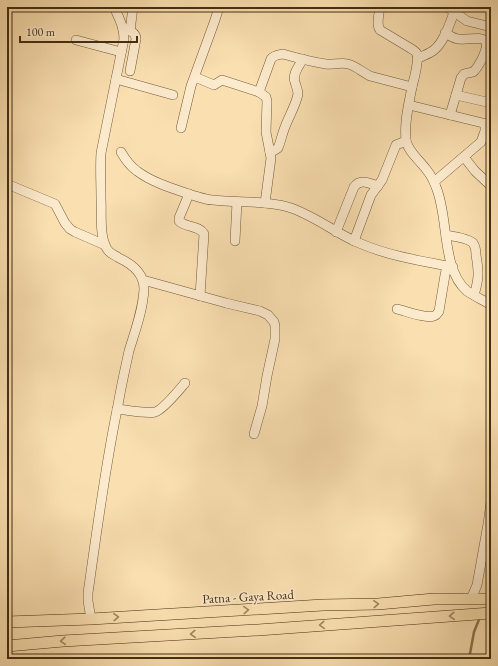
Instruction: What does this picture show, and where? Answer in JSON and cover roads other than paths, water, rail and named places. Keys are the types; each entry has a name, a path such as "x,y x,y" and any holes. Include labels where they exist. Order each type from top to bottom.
{"main road":[{"name":"Patna - Gaya Road","path":"7,622 91,619 323,605 378,604 434,599 491,599"},
{"path":"7,646 491,613"}],"street":[{"path":"114,7 127,29 136,35 130,71"},
{"path":"91,619 88,593 105,470 128,357 141,309 144,288 143,280 139,272 126,261 110,253 105,244 102,220 101,153 121,52 134,7"},
{"path":"181,128 191,86 219,7"},
{"path":"380,7 378,23 380,30 415,51 417,55 406,126 406,140 413,153 426,169 436,186 442,206 450,266 467,290 491,305"},
{"path":"417,60 438,45 445,33 452,8 467,21 491,27"},
{"path":"445,33 458,39 475,38 486,42 481,61 473,72 462,76 450,115"},
{"path":"76,40 121,52"},
{"path":"259,92 271,59 273,56 283,54 328,65 346,63 351,64 370,76 412,87"},
{"path":"270,152 278,148 284,128 296,99 298,93 294,80 294,74 303,59"},
{"path":"195,77 214,85 222,80 226,81 259,92 266,97 266,132 271,158 266,203"},
{"path":"116,79 173,95"},
{"path":"456,96 491,103"},
{"path":"409,104 488,124 481,142 434,182"},
{"path":"354,241 371,195 382,180 396,145 406,140"},
{"path":"121,152 131,166 143,175 189,194 212,200 280,205 296,210 336,232 370,248 411,260 450,266"},
{"path":"464,157 475,171 491,186"},
{"path":"336,232 356,183 364,182 378,186"},
{"path":"7,184 55,204 65,223 75,232 105,244"},
{"path":"189,194 179,221 183,224 200,229 204,234 200,296"},
{"path":"235,241 237,202"},
{"path":"446,235 459,237 473,243 479,271 474,295"},
{"path":"397,309 423,316 433,316 436,314 438,311 445,275 450,266"},
{"path":"143,280 260,312 268,315 274,322 274,339 262,406 254,434"},
{"path":"117,409 156,412 185,383"},
{"path":"471,599 477,585 491,502"}],"waterway":[{"path":"488,597 491,589"},
{"path":"469,659 474,632 480,617"}]}
